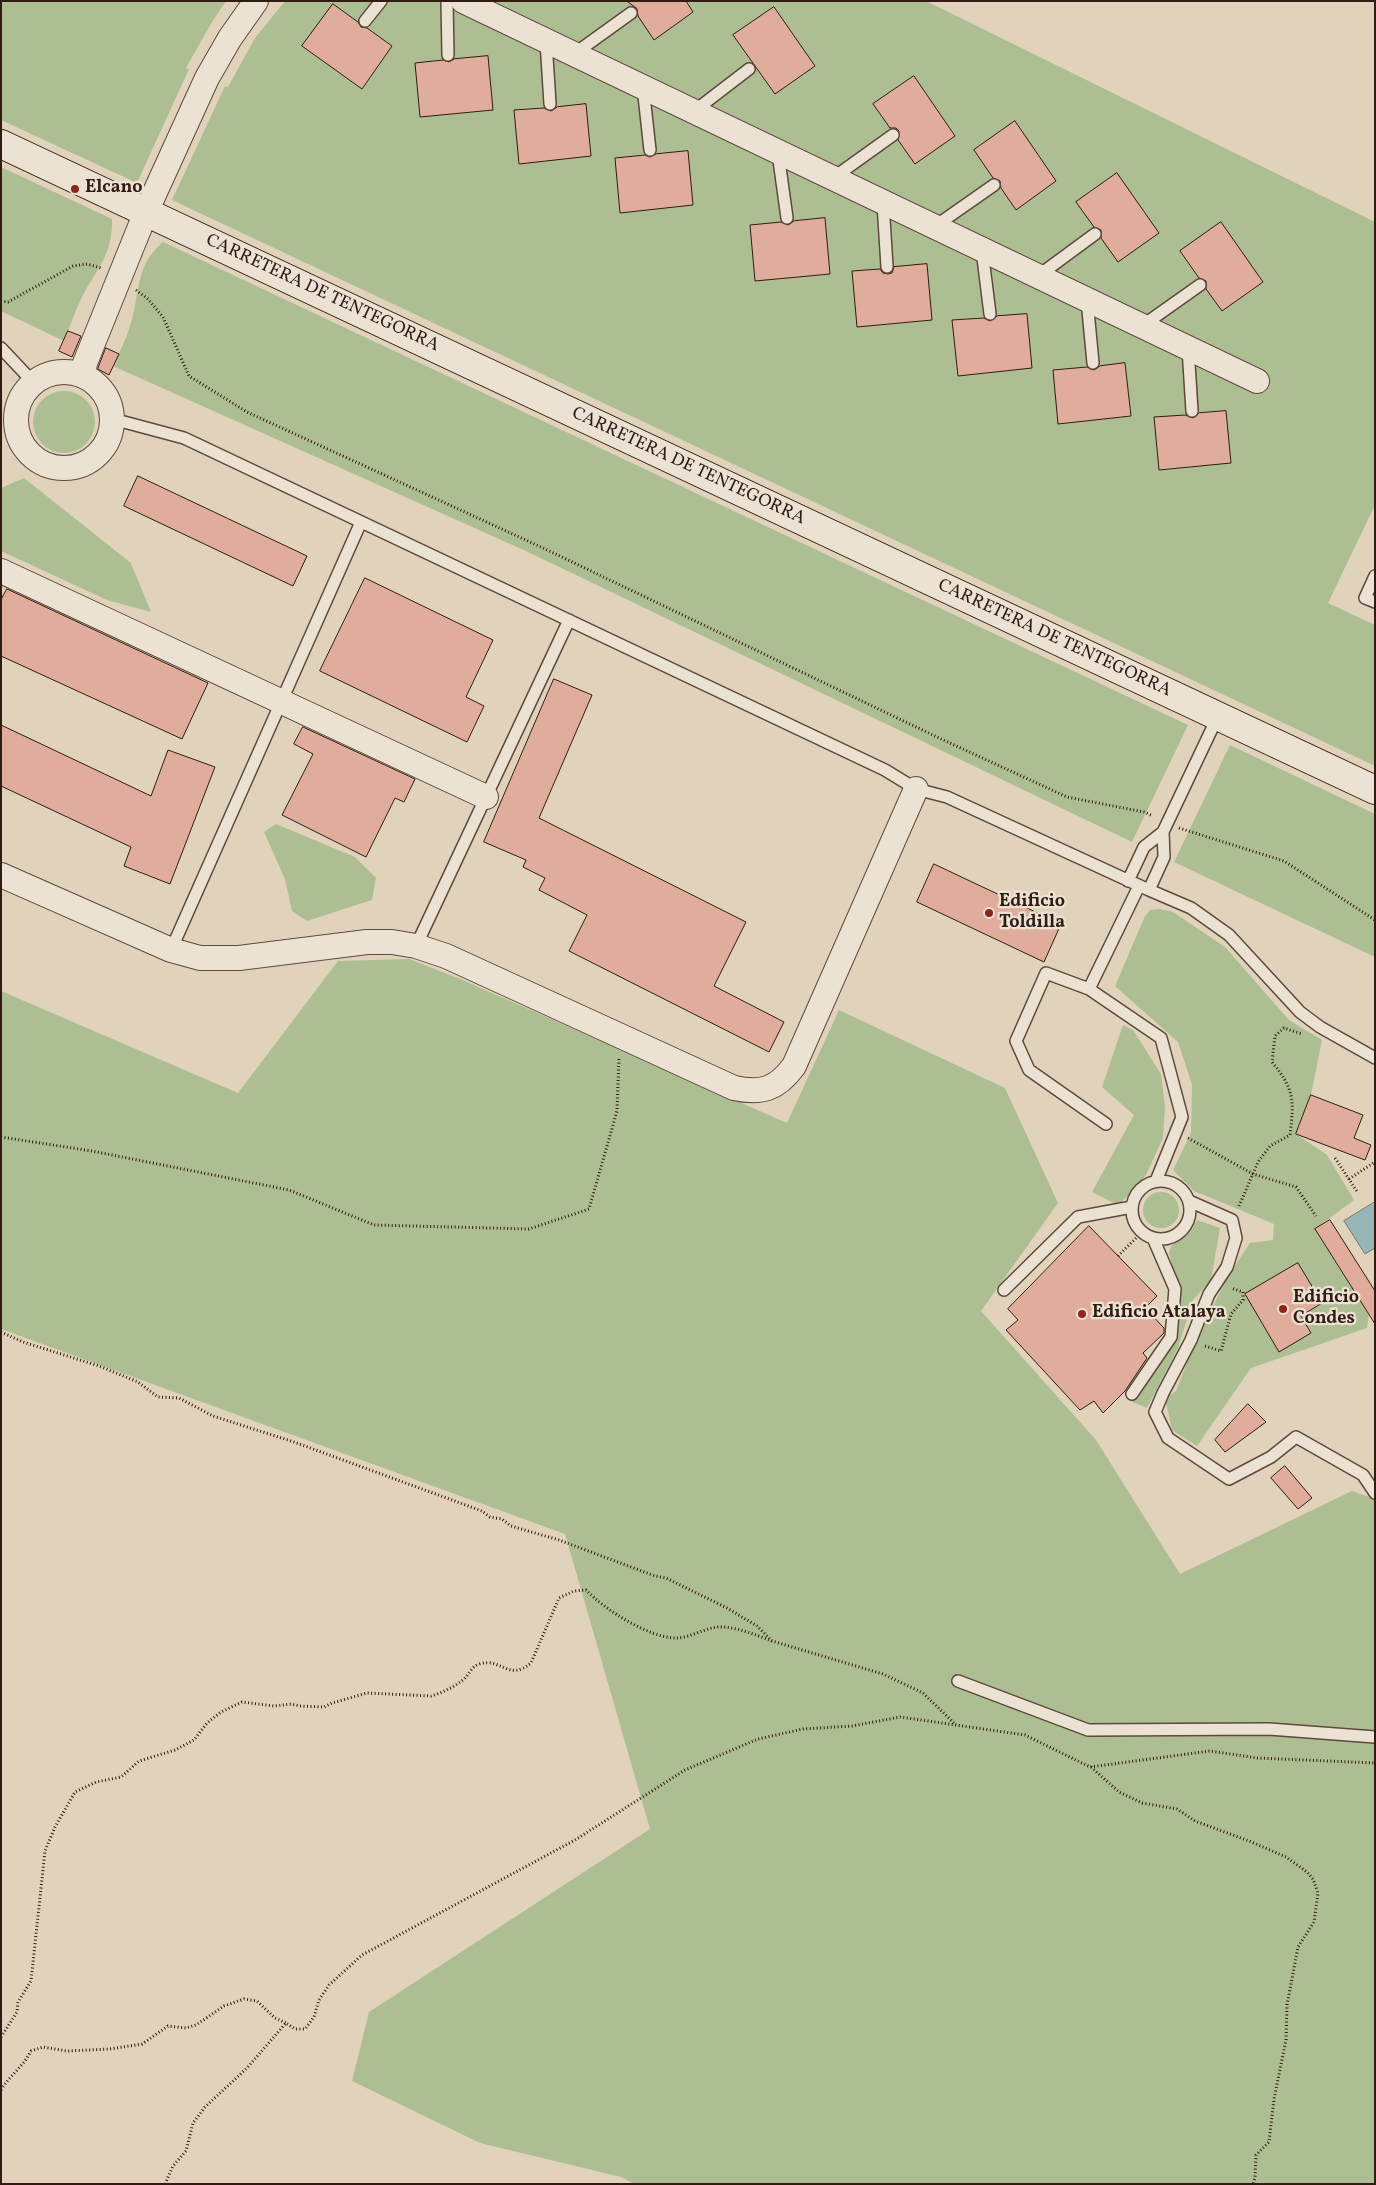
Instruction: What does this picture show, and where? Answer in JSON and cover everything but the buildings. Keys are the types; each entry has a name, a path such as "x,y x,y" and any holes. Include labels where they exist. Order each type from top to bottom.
{"main road":[{"name":"CARRETERA DE TENTEGORRA","path":"1,144 1375,790"}],"street":[{"path":"80,371 146,212 219,56 256,1"},
{"path":"463,1 1257,381"},
{"path":"80,371 104,394 110,407 112,421 108,437 100,452 87,462 71,468 54,467 38,461 26,449 9,417 25,392 34,383 52,374 80,371"},
{"path":"1,571 486,797"},
{"path":"1,876 171,950 200,958 239,958 367,942 392,942 416,946 446,956 734,1088 749,1092 764,1090 785,1079 794,1066 916,789"}],"lane":[{"path":"365,21 381,1"},
{"path":"446,1 448,55"},
{"path":"574,54 631,13"},
{"path":"546,41 550,104"},
{"path":"693,112 749,69"},
{"path":"643,87 650,150"},
{"path":"833,178 893,135"},
{"path":"778,152 787,218"},
{"path":"934,227 994,185"},
{"path":"883,202 887,267"},
{"path":"1038,276 1096,234"},
{"path":"982,250 990,314"},
{"path":"1142,326 1200,285"},
{"path":"1087,300 1093,363"},
{"path":"1,348 34,383"},
{"path":"1188,348 1192,411"},
{"path":"112,421 124,422 184,438 885,770 916,789 947,797 1128,881 1191,908 1229,935 1300,1012 1332,1034 1375,1058"},
{"path":"171,950 361,522"},
{"path":"1375,576 1365,598 1375,602"},
{"path":"416,946 569,620"},
{"path":"1128,881 1144,847 1163,832 1218,716"},
{"path":"1089,989 1144,888 1164,857 1163,832"},
{"path":"1106,1124 1029,1070 1016,1041 1046,973 1089,989 1161,1038 1182,1117 1156,1181"},
{"path":"1156,1181 1171,1183 1180,1188 1188,1201 1190,1210 1188,1221 1175,1236 1163,1239 1153,1238 1142,1232 1133,1218 1132,1207 1139,1191 1147,1184 1156,1181"},
{"path":"1188,1201 1232,1220 1236,1238 1227,1267 1209,1294 1191,1340 1155,1412 1168,1438 1229,1479 1271,1457 1296,1437 1362,1474 1375,1493"},
{"path":"1004,1290 1078,1217 1132,1207"},
{"path":"1132,1394 1171,1337 1175,1289 1153,1238"},
{"path":"958,1681 1088,1730 1269,1728 1375,1737"}],"path":[{"path":"1,301 8,302 73,266 87,264 100,268"},
{"path":"136,290 148,298 163,317 189,376 247,412 541,547 930,734 1067,797 1144,812"},
{"path":"1188,833 1284,861 1375,920"},
{"path":"1232,1220 1258,1162 1270,1146 1290,1136 1294,1104 1286,1079 1272,1062 1275,1036 1284,1028 1307,1036 1332,1034"},
{"path":"1,1137 92,1151 288,1190 374,1226 529,1230 589,1209 617,1111 620,1035"},
{"path":"1176,1131 1253,1174 1296,1187 1316,1216"},
{"path":"1335,1158 1358,1193"},
{"path":"1349,1179 1375,1162"},
{"path":"1118,1256 1142,1232"},
{"path":"1191,1340 1221,1351 1231,1314 1243,1300 1243,1292"},
{"path":"1,1332 23,1342 100,1366 138,1382 158,1397 179,1398 213,1416 294,1442 482,1510 490,1517 502,1519 511,1526 559,1540 655,1576 666,1578 727,1608 757,1626 772,1641"},
{"path":"1,2036 17,2012 18,2002 31,1981 45,1851 69,1800 76,1792 96,1782 121,1777 139,1761 175,1750 194,1740 207,1723 221,1712 242,1702 274,1706 291,1704 324,1707 332,1702 368,1693 431,1696 441,1694 464,1680 473,1668 480,1664 498,1664 514,1672 522,1670 530,1662 559,1598 574,1591 586,1590 606,1608 626,1620 663,1637 678,1639 717,1627 746,1632 883,1674 923,1693 956,1725"},
{"path":"1,2090 10,2076 25,2064 31,2051 43,2047 67,2051 110,2049 142,2044 168,2026 186,2028 196,2026 224,2006 244,1999 257,2001 274,2018 295,2029 305,2029 314,2016 319,2000 329,1985 362,1955 575,1840 685,1770 758,1738 803,1729 852,1726 900,1717 1025,1735 1090,1767 1119,1792 1142,1802 1177,1809 1195,1821 1286,1856 1313,1879 1318,1893 1314,1922 1298,1947 1288,2005 1286,2040 1269,2142 1256,2155 1253,2184"},
{"path":"1090,1767 1210,1751 1257,1758 1375,1764"},
{"path":"165,2184 173,2166 186,2151 193,2123 204,2107 247,2068 286,2023"}],"green space":[{"path":"1,1 226,1 186,68 189,69 137,183 1,120"},
{"path":"285,1 926,1 1375,222 1375,505 1328,603 1375,625 1375,766 172,200 225,86 228,87 255,38"},
{"path":"1,167 112,219 112,231 107,252 82,297 64,341 1,311"},
{"path":"163,242 1188,725 1132,842 528,552 113,366 130,325 143,269 154,251"},
{"path":"64,391 76,393 86,400 93,410 95,422 93,434 86,444 76,451 64,453 52,451 42,444 35,434 33,422 35,410 42,400 52,393"},
{"path":"24,478 131,563 151,612 107,600 1,551 1,488"},
{"path":"1230,745 1375,814 1375,957 1174,862"},
{"path":"276,824 355,857 376,878 372,900 307,921 292,911 285,879 264,832"},
{"path":"1160,909 1173,912 1225,947 1289,1020 1322,1040 1311,1095 1296,1134 1327,1155 1354,1200 1315,1229 1369,1315 1367,1328 1251,1368 1197,1446 1172,1430 1165,1398 1176,1391 1191,1352 1226,1279 1250,1243 1273,1240 1274,1224 1194,1191 1173,1170 1191,1133 1192,1085 1178,1042 1115,986 1145,916 1150,910"},
{"path":"409,959 458,978 787,1123 839,1010 1005,1088 1058,1203 981,1311 1096,1440 1180,1574 1352,1491 1375,1499 1375,2184 634,2184 621,2177 480,2143 352,2081 369,2012 650,1829 565,1534 1,1329 1,991 238,1093 338,961"},
{"path":"1123,1025 1133,1030 1161,1074 1165,1106 1163,1138 1147,1173 1137,1187 1118,1205 1092,1192 1134,1115 1102,1087"},
{"path":"1161,1192 1173,1198 1179,1210 1173,1222 1161,1228 1149,1222 1143,1210 1149,1198"},
{"path":"1197,1220 1220,1228 1211,1280 1193,1300 1178,1348 1147,1408 1130,1401 1175,1339 1179,1291 1169,1253 1171,1246 1191,1231"}],"water":[{"path":"1375,1202 1375,1248 1365,1254 1344,1221"}],"place":[{"name":"Elcano","path":"75,189"},
{"name":"Edificio Toldilla","path":"989,913"},
{"name":"Edificio Condes","path":"1283,1309"},
{"name":"Edificio Atalaya","path":"1082,1314"}]}
